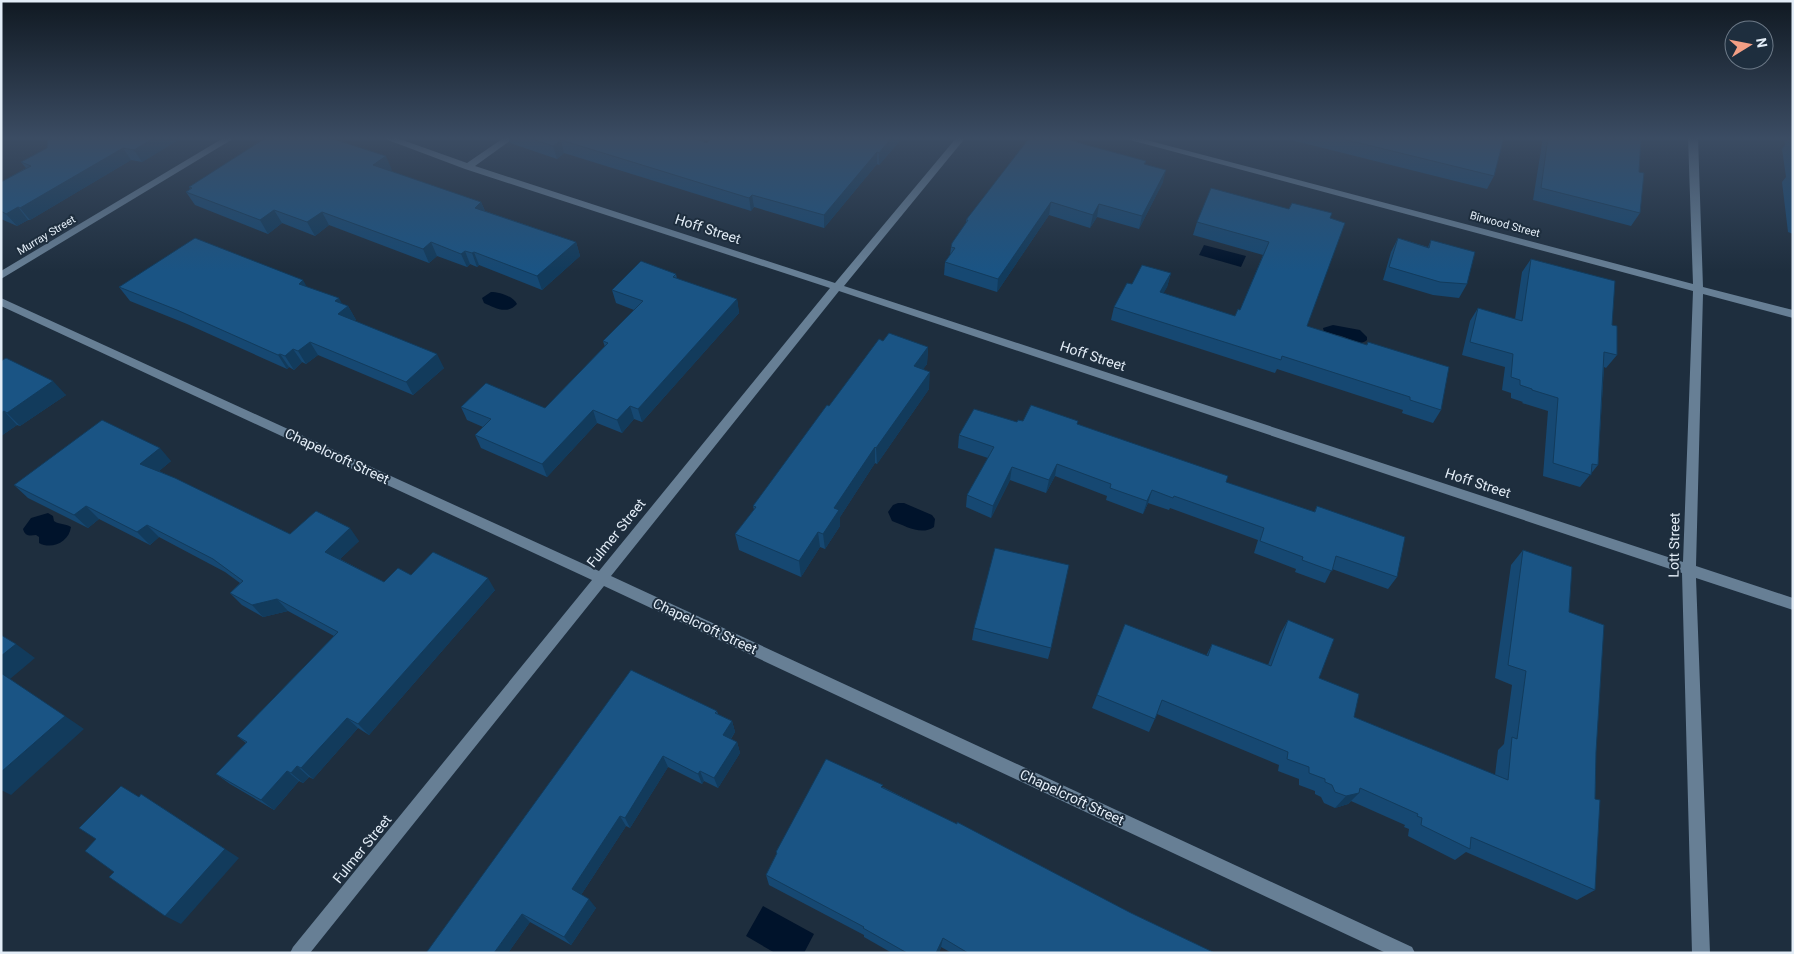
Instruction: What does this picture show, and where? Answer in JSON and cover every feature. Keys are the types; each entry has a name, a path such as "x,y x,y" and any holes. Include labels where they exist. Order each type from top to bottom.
{"street":[{"name":"Murray Street","path":"1,276 158,182"},
{"name":"Hoff Street","path":"513,182 838,287 1793,604"},
{"name":"Fulmer Street","path":"299,953 601,578 925,182"},
{"name":"Birwood Street","path":"1293,182 1793,314"},
{"name":"Lott Street","path":"1694,182 1698,288 1689,569 1701,953"},
{"name":"Chapelcroft Street","path":"1,302 601,578 1406,953"}],"water":[{"path":"1204,245 1246,256 1241,267 1199,255"},
{"path":"491,292 505,295 517,304 505,310 484,303 482,298"},
{"path":"1333,325 1360,330 1367,337 1367,340 1358,343 1324,332 1323,328"},
{"path":"904,503 932,515 935,519 934,527 924,531 892,521 888,512 893,505"},
{"path":"48,513 53,516 54,521 71,527 67,537 59,543 49,546 39,543 39,537 28,535 23,529 31,518"},
{"path":"763,906 814,934 804,953 775,953 746,936"}],"building":[{"path":"1,182 65,182 6,214 1,211"},
{"path":"198,182 421,182 481,202 475,208 576,242 537,276 474,252 465,251 461,254 431,242 423,249 322,212 307,222 274,210 260,220 186,192 192,188 189,187"},
{"path":"696,182 852,182 824,215 752,195 749,198"},
{"path":"996,182 1160,182 1142,216 1099,204 1093,215 1051,202 998,279 945,262 955,248 951,247 952,243 968,220 966,220"},
{"path":"1542,182 1643,182 1640,213 1541,188"},
{"path":"1211,188 1289,209 1292,203 1332,213 1330,218 1345,223 1307,326 1367,345 1368,342 1449,367 1441,410 1410,400 1410,397 1282,356 1281,360 1114,307 1127,283 1132,284 1142,265 1171,273 1160,292 1235,316 1238,309 1240,310 1269,242 1197,222"},
{"path":"195,238 303,280 299,284 339,298 335,301 348,306 338,314 437,354 406,382 310,342 298,351 293,349 285,356 278,355 177,310 119,287"},
{"path":"1398,238 1429,248 1431,240 1475,252 1467,284 1440,282 1389,267"},
{"path":"1531,259 1615,281 1612,325 1617,326 1617,355 1604,352 1598,465 1592,464 1591,475 1553,463 1558,398 1520,385 1520,380 1511,377 1513,354 1470,342 1478,308 1522,321"},
{"path":"641,261 676,274 673,277 737,299 638,409 630,406 617,420 593,410 542,464 475,435 491,419 461,407 486,383 545,408 608,343 603,341 643,301 612,290"},
{"path":"889,333 928,347 914,366 930,372 875,447 834,508 839,510 823,534 818,532 799,561 735,534 756,507 753,506 827,405 829,406 879,339 883,341"},
{"path":"6,358 53,381 7,413 4,411 1,413 1,361"},
{"path":"1031,405 1078,421 1077,424 1228,476 1226,482 1315,512 1317,506 1405,537 1397,577 1336,556 1332,571 1302,560 1303,557 1260,541 1264,528 1152,490 1147,501 1110,488 1111,484 1057,464 1049,480 1012,467 993,506 967,495 994,447 959,435 974,409 1017,422 1018,420 1023,421"},
{"path":"102,420 160,448 140,464 175,478 290,534 316,511 350,528 325,552 384,582 398,568 411,575 433,552 488,578 358,724 347,718 301,768 297,766 291,773 287,771 261,800 216,774 247,742 237,736 338,632 277,599 252,605 230,593 243,581 213,559 147,525 137,532 86,506 74,515 14,485"},
{"path":"995,548 1069,565 1051,648 974,628"},
{"path":"1523,550 1572,567 1569,612 1604,625 1596,752 1595,799 1600,800 1595,890 1471,837 1470,849 1421,825 1422,818 1417,816 1418,814 1360,788 1359,793 1346,796 1335,792 1332,785 1325,782 1325,779 1309,773 1309,767 1287,759 1288,752 1162,700 1155,719 1097,695 1125,624 1208,656 1212,644 1271,666 1288,620 1334,639 1319,678 1359,694 1354,717 1508,780 1512,737 1517,739 1526,671 1508,665"},
{"path":"1,635 16,644 1,656"},
{"path":"631,670 717,711 715,713 732,721 723,735 737,742 714,778 700,771 698,774 663,756 625,818 620,816 572,889 589,899 564,937 522,914 494,953 426,953"},
{"path":"1,673 65,716 1,772"},
{"path":"826,759 883,785 881,787 957,824 957,822 1131,913 1215,953 968,953 943,938 936,953 907,953 864,927 766,875 776,852"},
{"path":"121,786 139,797 141,794 225,849 165,916 109,877 114,872 85,851 96,839 79,828"}]}
